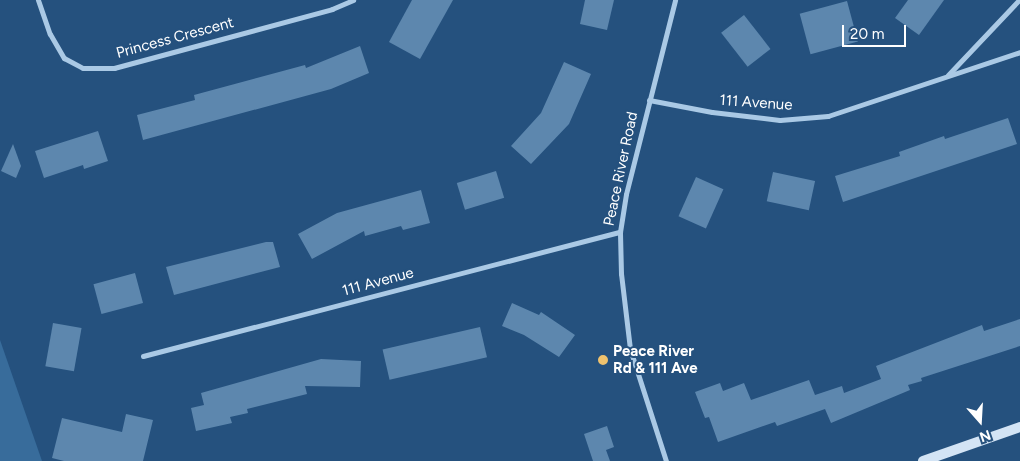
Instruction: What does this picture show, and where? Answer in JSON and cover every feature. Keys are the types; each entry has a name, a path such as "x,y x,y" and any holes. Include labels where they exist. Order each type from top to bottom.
{"street":[{"name":"Princess Crescent","path":"38,0 50,34 64,58 83,68 114,68 332,9 353,0"},
{"name":"Peace River Road","path":"666,461 630,349 620,274 620,232 649,100 675,0"},
{"name":"111 Avenue","path":"946,78 1019,0"},
{"name":"111 Avenue","path":"649,100 712,112 780,120 828,116 1020,52"},
{"name":"111 Avenue","path":"143,356 620,232"},
{"path":"923,461 1020,428"}],"shaded area":[{"path":"0,340 42,461 0,461"}],"building":[{"path":"412,0 453,0 420,59 389,42"},
{"path":"585,0 614,0 607,30 580,24"},
{"path":"908,0 944,0 919,35 895,18"},
{"path":"847,1 858,42 811,54 800,14"},
{"path":"744,15 770,49 748,67 721,33"},
{"path":"360,46 369,73 331,89 143,140 137,115 195,100 194,95 305,65 306,68"},
{"path":"564,62 591,74 569,124 531,164 511,146 541,113"},
{"path":"1008,118 1017,144 843,202 835,176 900,156 899,152 944,136 945,139"},
{"path":"98,131 108,161 84,169 83,165 44,178 35,151"},
{"path":"13,144 21,166 16,178 1,171"},
{"path":"496,171 504,198 465,210 457,183"},
{"path":"773,172 815,181 809,210 767,201"},
{"path":"696,177 723,189 706,228 679,216"},
{"path":"421,190 430,223 403,230 401,226 365,236 364,231 312,259 298,234 337,213"},
{"path":"266,242 273,242 280,267 174,295 166,267"},
{"path":"135,273 143,303 101,314 93,284"},
{"path":"512,303 539,315 541,312 575,335 559,357 524,335 502,326"},
{"path":"1020,319 1020,346 921,378 922,381 908,385 910,390 831,423 825,409 777,426 775,422 718,442 709,417 705,418 695,392 720,383 723,391 744,383 751,400 809,380 815,395 842,386 844,393 881,379 876,366 982,325 984,331"},
{"path":"53,323 82,328 74,371 45,366"},
{"path":"480,327 487,357 390,380 383,349"},
{"path":"321,359 361,361 360,387 305,386 307,394 247,409 248,413 230,417 232,423 196,431 191,408 204,405 201,393"},
{"path":"126,414 153,420 143,461 64,461 52,458 62,418 122,432"},
{"path":"607,426 614,447 606,450 610,461 593,461 584,434"}],"place":[{"name":"Peace River Rd & 111 Ave","path":"603,360"}]}
